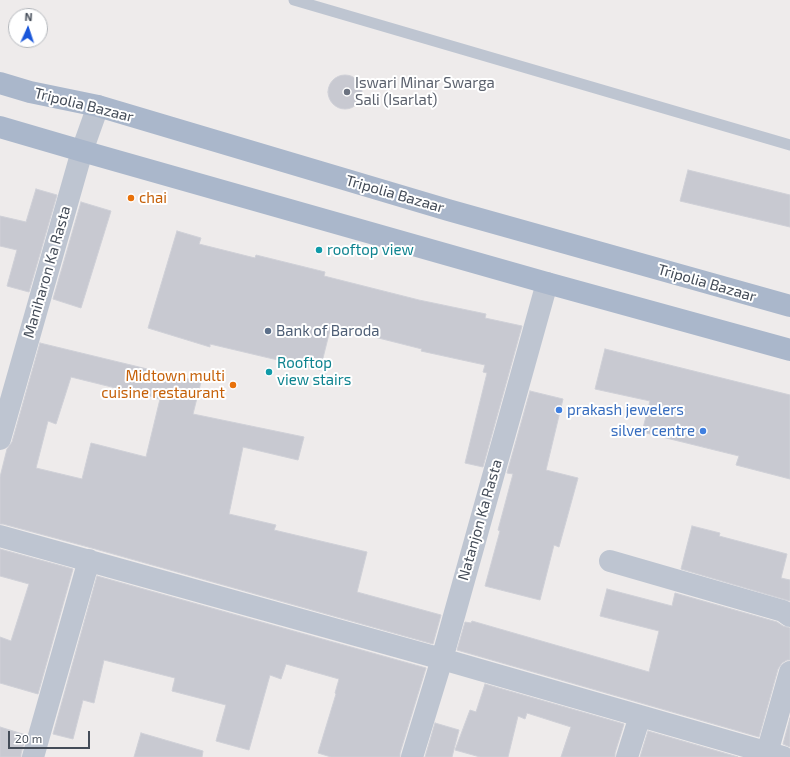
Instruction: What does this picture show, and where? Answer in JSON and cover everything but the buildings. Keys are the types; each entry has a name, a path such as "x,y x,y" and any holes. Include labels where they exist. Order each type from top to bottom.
{"main road":[{"name":"Tripolia Bazaar","path":"0,83 30,92 98,106 441,208 790,306"},
{"path":"0,127 547,283 790,350"}],"street":[{"name":"Maniharon Ka Rasta","path":"0,439 82,151 98,106"},
{"name":"Natanjon Ka Rasta","path":"412,757 442,659 547,283"},
{"path":"0,536 442,659 775,755 790,672"},
{"path":"33,757 89,560"},
{"path":"610,560 783,611 790,616"},
{"path":"627,757 640,716"}],"lane":[{"path":"294,0 790,145"}],"place":[{"name":"Iswari Minar Swarga Sali (Isarlat)","path":"347,92"},
{"name":"chai","path":"131,198"},
{"name":"rooftop view","path":"319,250"},
{"name":"Bank of Baroda","path":"268,331"},
{"name":"Rooftop view stairs","path":"269,372"},
{"name":"Midtown multi cuisine restaurant","path":"233,385"},
{"name":"prakash jewelers","path":"559,410"},
{"name":"silver centre","path":"703,431"}]}
